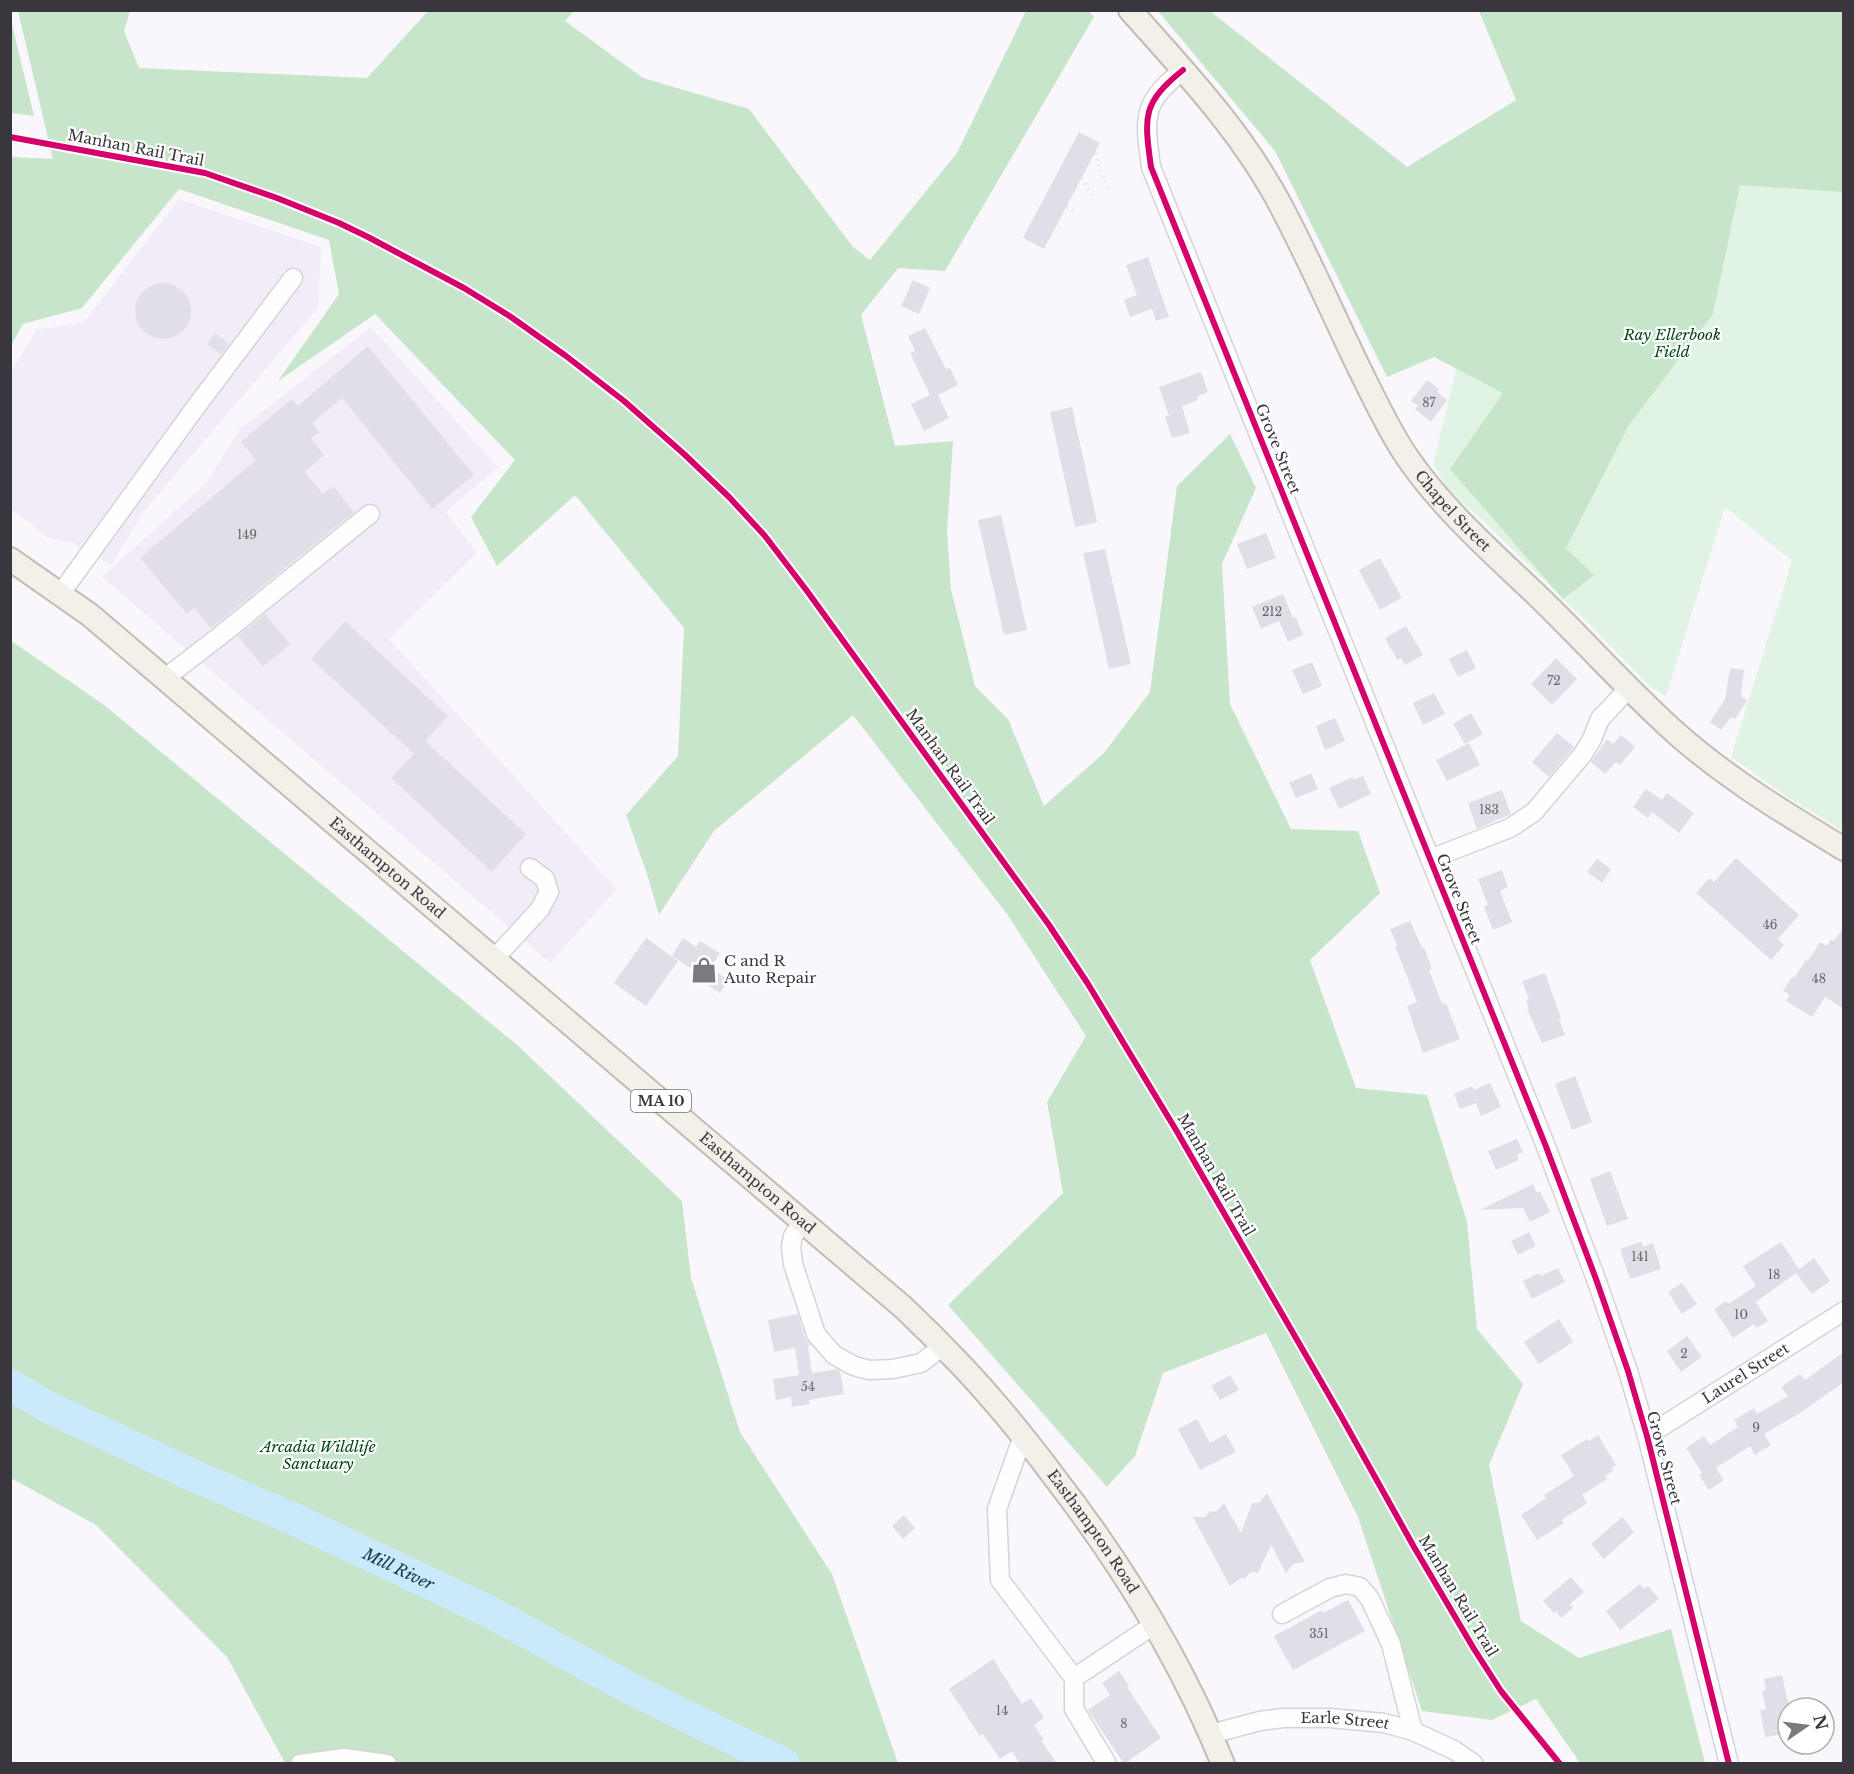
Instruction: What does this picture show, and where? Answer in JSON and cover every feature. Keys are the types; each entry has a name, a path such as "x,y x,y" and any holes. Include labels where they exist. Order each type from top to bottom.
{"main road":[{"name":"Chapel Street","path":"1130,10 1241,141 1280,205 1382,415 1407,457 1428,485 1677,734 1751,791 1844,849"},
{"name":"Easthampton Road","path":"10,558 90,615 803,1221 904,1308 943,1346 1023,1436 1096,1531 1155,1624 1183,1675 1211,1734"},
{"name":"MA 10","path":"1211,1734 1222,1764"}],"street":[{"name":"Grove Street","path":"1183,70 1164,85 1154,97 1149,111 1146,133 1151,167 1545,1144 1596,1279 1628,1371 1647,1436 1729,1764"},
{"path":"61,594 195,408 293,278"},
{"path":"164,679 370,514"},
{"path":"1430,859 1510,828 1534,812 1583,754 1592,739 1599,719 1629,688"},
{"path":"494,959 540,909 549,891 545,879 530,868"},
{"path":"803,1221 793,1236 791,1246 793,1264 816,1334 834,1355 854,1366 870,1370 893,1369 921,1363 943,1346"},
{"name":"Laurel Street","path":"1647,1436 1844,1311"},
{"path":"1023,1436 997,1509 1000,1580 1074,1678 1074,1709 1107,1764"},
{"path":"1282,1614 1329,1588 1346,1584 1360,1587 1370,1599 1390,1644 1413,1731"},
{"path":"1074,1678 1155,1624"},
{"name":"Earle Street","path":"1211,1734 1260,1721 1307,1717 1384,1723 1413,1731 1454,1750 1474,1764"},
{"path":"300,1764 344,1758 387,1764"}],"path":[{"path":"1095,153 1108,191"},
{"path":"1082,178 1094,198"},
{"path":"1066,207 1074,212"}],"shaded area":[{"path":"179,199 321,247 318,308 145,510 111,565 73,543 48,538 11,508 11,372 36,330 84,322"},
{"path":"371,327 498,467 446,512 477,553 389,639 617,889 550,963 102,577 206,483 240,429"}],"green space":[{"path":"18,11 130,11 124,31 139,68 367,78 428,11 574,11 565,21 643,78 749,109 853,247 870,260 957,153 1026,11 1088,11 1094,17 945,271 898,268 861,315 895,446 953,441 947,531 951,589 975,686 1008,719 1044,806 1104,753 1150,692 1177,486 1230,434 1256,488 1222,564 1230,704 1291,829 1358,831 1380,893 1310,960 1356,1088 1427,1095 1467,1222 1477,1329 1523,1384 1489,1465 1521,1621 1579,1658 1671,1629 1705,1763 1580,1763 1536,1699 1492,1720 1422,1711 1358,1517 1266,1333 1163,1373 1135,1456 1107,1487 948,1305 1063,1193 1047,1102 1086,1036 1007,914 853,715 714,831 659,915 626,815 678,756 684,628 575,495 497,566 471,517 515,460 375,314 278,381 339,294 329,240 179,189 82,308 23,324 11,346 11,157 53,159"},
{"path":"1158,11 1210,11 1407,167 1516,100 1479,11 1843,11 1843,192 1740,185 1713,314 1629,425 1566,548 1594,575 1563,599 1450,469 1503,393 1434,357 1387,377 1275,151"},
{"path":"11,20 34,116 11,113"},
{"name":"Ray Ellerbook Field","path":"1643,160 1843,172 1843,831 1787,797 1731,757 1792,561 1725,507 1666,696 1650,687 1478,516 1448,491 1433,463 1462,346"},
{"name":"Arcadia Wildlife Sanctuary","path":"10,640 104,705 517,1045 682,1201 691,1278 740,1432 832,1574 898,1763 285,1763 227,1657 96,1525 11,1478"}],"building":[{"path":"1079,132 1100,143 1044,249 1023,238"},
{"path":"1148,257 1169,317 1156,321 1152,309 1130,317 1124,300 1137,295 1126,265"},
{"path":"913,280 930,288 919,314 901,306"},
{"path":"157,283 169,283 183,291 191,305 189,322 183,331 169,339 157,339 140,327 135,317 135,305 147,288"},
{"path":"925,328 946,369 950,368 958,385 938,395 949,418 924,431 911,404 930,395 910,353 915,351 908,336"},
{"path":"215,333 229,344 221,354 207,344"},
{"path":"368,346 474,475 432,509 342,398 312,423 319,432 311,439 324,455 305,472 323,494 333,486 354,512 211,628 194,608 187,614 140,558 256,460 241,442 292,399 298,406"},
{"path":"1201,372 1208,392 1197,397 1198,400 1182,406 1190,433 1172,438 1165,417 1169,416 1159,387"},
{"path":"1427,380 1439,389 1437,392 1447,400 1431,422 1415,409 1418,406 1411,401"},
{"path":"1072,407 1097,522 1075,527 1050,412"},
{"path":"1001,515 1027,630 1004,635 978,520"},
{"path":"1266,533 1276,558 1247,569 1237,544"},
{"path":"1105,549 1131,664 1109,669 1083,553"},
{"path":"1380,558 1402,598 1380,610 1359,570"},
{"path":"1283,594 1303,635 1288,642 1279,621 1261,629 1252,607"},
{"path":"265,614 290,644 263,667 238,636"},
{"path":"345,621 448,716 425,741 526,834 492,872 391,778 414,754 311,659"},
{"path":"1406,626 1423,655 1405,665 1401,658 1397,660 1385,638"},
{"path":"1467,650 1476,668 1458,677 1449,659"},
{"path":"1556,658 1577,679 1552,705 1531,684"},
{"path":"1312,662 1322,686 1303,694 1292,670"},
{"path":"1730,668 1744,670 1741,696 1747,701 1735,719 1731,717 1721,730 1710,722 1725,700"},
{"path":"1434,693 1445,714 1423,725 1413,703"},
{"path":"1471,713 1483,734 1465,744 1453,724"},
{"path":"1335,718 1345,741 1325,750 1316,726"},
{"path":"1557,733 1574,747 1549,777 1532,762"},
{"path":"1621,735 1635,747 1620,765 1616,762 1605,774 1591,762 1607,739 1613,744"},
{"path":"1469,743 1480,765 1447,781 1436,760"},
{"path":"1311,773 1318,789 1296,798 1289,783"},
{"path":"1363,776 1371,794 1339,809 1329,788 1353,777 1354,780"},
{"path":"1646,789 1662,800 1667,793 1694,813 1679,833 1652,812 1648,818 1633,807"},
{"path":"1502,790 1511,814 1477,829 1468,803"},
{"path":"1736,858 1799,915 1778,939 1784,945 1771,960 1696,893 1709,878 1714,882"},
{"path":"1597,859 1611,869 1602,883 1587,872"},
{"path":"1502,870 1508,887 1500,891 1512,922 1493,930 1484,907 1488,905 1478,879"},
{"path":"1410,921 1422,948 1424,947 1432,969 1429,970 1442,1004 1446,1003 1460,1039 1423,1053 1407,1006 1417,1002 1390,929"},
{"path":"1844,927 1844,1009 1825,997 1812,1017 1786,1001 1790,995 1783,991 1806,960 1808,961 1820,942 1827,946 1831,939 1834,941"},
{"path":"646,938 678,961 646,1006 614,983"},
{"path":"683,938 696,947 700,941 720,953 705,977 672,956"},
{"path":"715,971 728,980 720,993 706,984"},
{"path":"1545,973 1565,1035 1542,1043 1527,1009 1529,1009 1526,1000 1529,999 1522,981"},
{"path":"1575,1076 1592,1122 1572,1130 1555,1084"},
{"path":"1490,1083 1501,1107 1481,1116 1476,1103 1460,1109 1454,1094 1472,1086 1474,1090"},
{"path":"1517,1139 1523,1152 1517,1155 1519,1160 1496,1170 1488,1151"},
{"path":"1610,1171 1628,1219 1607,1226 1590,1179"},
{"path":"1533,1184 1537,1193 1540,1191 1550,1212 1530,1222 1523,1208 1480,1210"},
{"path":"1529,1232 1536,1246 1518,1255 1511,1241"},
{"path":"1641,1242 1643,1247 1653,1243 1661,1269 1630,1279 1620,1249"},
{"path":"1781,1242 1799,1269 1814,1258 1830,1281 1812,1294 1796,1273 1756,1302 1768,1321 1756,1328 1754,1324 1733,1338 1714,1309 1726,1301 1728,1304 1756,1286 1743,1266"},
{"path":"1558,1268 1565,1282 1532,1299 1523,1281 1539,1273 1540,1276"},
{"path":"1682,1283 1697,1304 1682,1314 1668,1292"},
{"path":"798,1314 805,1338 811,1345 808,1346 812,1373 837,1369 840,1371 844,1394 809,1400 810,1404 792,1407 791,1397 776,1400 773,1379 799,1375 795,1348 774,1352 768,1320"},
{"path":"1559,1319 1573,1342 1539,1364 1524,1342"},
{"path":"1687,1336 1702,1357 1681,1372 1667,1351"},
{"path":"1844,1352 1844,1382 1800,1413 1764,1434 1771,1445 1755,1455 1750,1446 1716,1468 1724,1480 1709,1490 1699,1475 1702,1473 1686,1448 1704,1436 1710,1445 1738,1427 1734,1420 1754,1408 1757,1414 1788,1396 1781,1387 1800,1374 1805,1380"},
{"path":"1230,1375 1239,1390 1220,1400 1211,1386"},
{"path":"1197,1419 1210,1443 1226,1434 1236,1452 1200,1470 1178,1429"},
{"path":"1598,1435 1616,1465 1611,1468 1613,1471 1605,1476 1607,1479 1582,1495 1587,1503 1562,1520 1564,1523 1537,1540 1521,1515 1546,1498 1544,1495 1574,1476 1561,1455"},
{"path":"1267,1493 1305,1562 1293,1564 1286,1573 1271,1545 1258,1573 1251,1572 1230,1586 1193,1517 1205,1517 1210,1511 1216,1512 1224,1503 1241,1533 1252,1503 1259,1503"},
{"path":"904,1515 915,1528 903,1539 892,1526"},
{"path":"1622,1517 1634,1532 1604,1559 1591,1544"},
{"path":"1571,1577 1584,1592 1570,1604 1573,1608 1561,1618 1543,1601"},
{"path":"1640,1584 1644,1589 1648,1586 1659,1599 1620,1630 1606,1611"},
{"path":"1348,1600 1365,1631 1293,1670 1274,1636 1322,1610 1323,1613"},
{"path":"993,1659 1022,1704 1031,1698 1044,1718 1034,1725 1057,1764 1020,1764 1012,1751 1000,1759 983,1734 980,1736 949,1689"},
{"path":"1119,1671 1161,1738 1124,1764 1088,1710 1110,1695 1102,1683"},
{"path":"1782,1675 1786,1696 1776,1696 1776,1735 1765,1737 1760,1710 1766,1709 1762,1691 1766,1690 1764,1679"}],"waterway":[{"name":"Mill River","path":"10,1385 50,1408 488,1611 631,1689 784,1764"}],"cycle path":[{"path":"1183,70 1160,92 1149,112 1147,135 1151,167 1545,1144 1596,1279 1628,1371 1647,1436 1729,1764"},
{"name":"Manhan Rail Trail","path":"10,137 205,173 277,198 368,237 464,288 511,317 566,356 624,401 729,497 765,536 807,591 1049,925 1088,984 1176,1130 1474,1649 1501,1691 1560,1764"}],"place":[{"name":"C and R Auto Repair","path":"704,970"}]}
